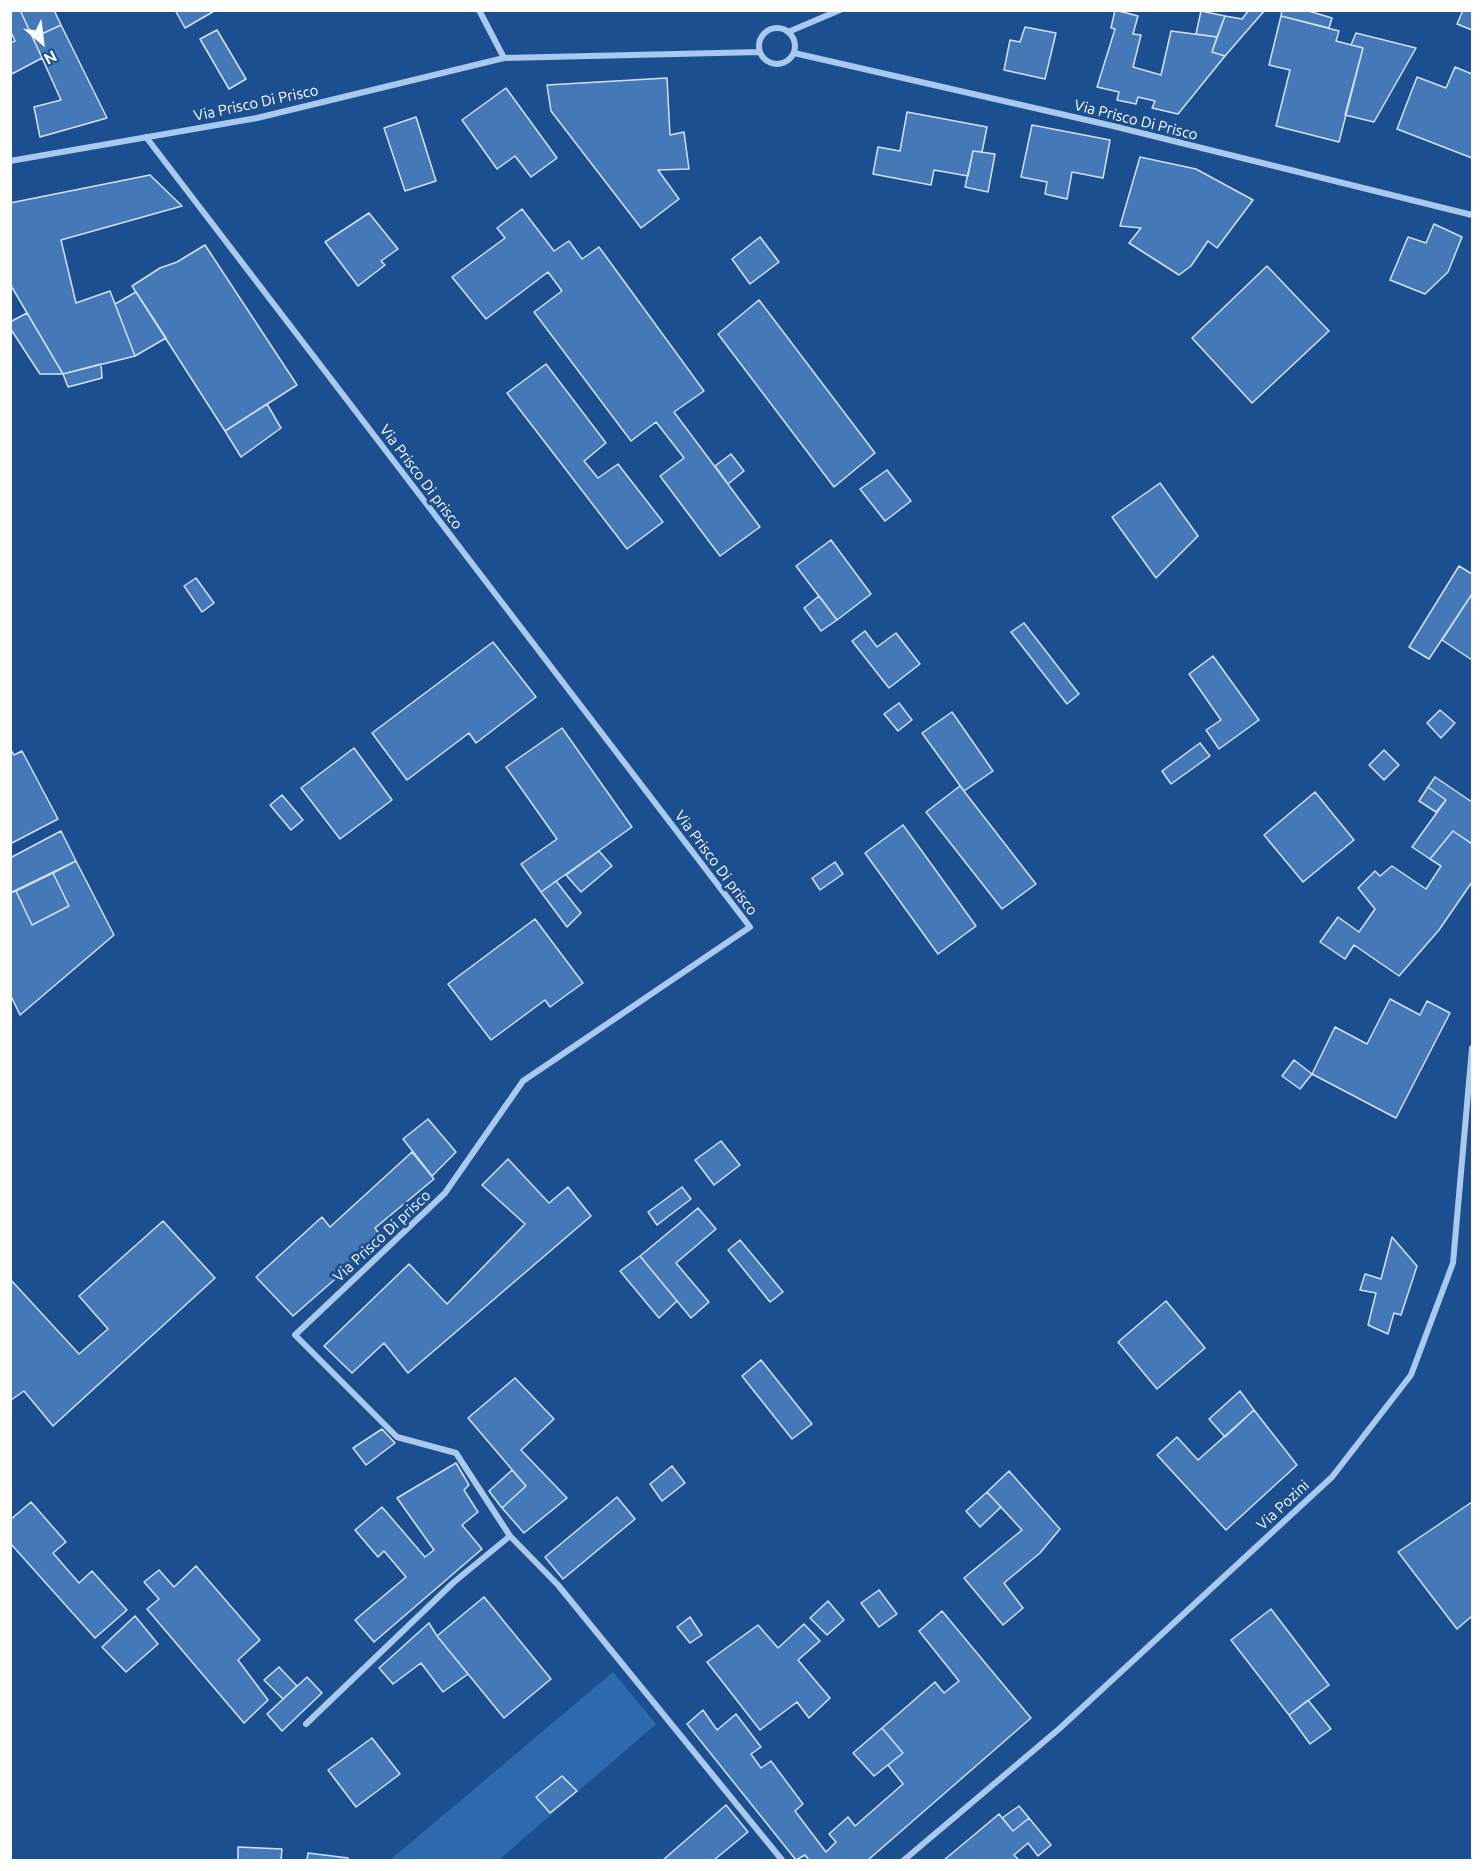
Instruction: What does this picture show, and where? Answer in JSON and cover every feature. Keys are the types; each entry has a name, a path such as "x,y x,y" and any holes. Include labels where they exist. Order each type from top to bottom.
{"street":[{"path":"479,10 504,58"},
{"path":"788,32 840,10"},
{"path":"777,28 788,32 794,41 794,53 785,62 767,61 760,52 760,40 767,31 777,28"},
{"name":"Via Prisco Di Prisco","path":"10,161 257,118 504,58 760,52"},
{"name":"Via Prisco Di Prisco","path":"794,53 1113,126 1473,215"},
{"name":"Via Prisco Di prisco","path":"146,137 750,927 523,1081 445,1193 295,1335 397,1437 456,1453 510,1536"},
{"name":"Via Pozini","path":"904,1860 1059,1729 1332,1477 1411,1376 1453,1263 1473,1048"},
{"path":"306,1724 454,1582 510,1536 558,1585 782,1860"}],"shaded area":[{"path":"613,1672 656,1724 501,1858 502,1860 390,1860"}],"building":[{"path":"10,10 20,10 42,58 10,75 10,43 15,41 10,30"},
{"path":"20,10 54,10 61,25 33,38"},
{"path":"175,10 216,10 185,28"},
{"path":"1115,10 1138,16 1133,34 1141,35 1133,67 1161,75 1171,31 1217,37 1212,52 1225,56 1178,114 1152,108 1155,101 1138,97 1136,104 1117,100 1119,92 1097,87 1115,29 1111,28"},
{"path":"1249,10 1265,10 1225,56 1212,52 1225,16 1242,19"},
{"path":"1282,10 1305,10 1332,18 1329,28 1281,16"},
{"path":"1463,10 1472,10 1472,30 1457,24"},
{"path":"1201,11 1225,16 1217,37 1196,34"},
{"path":"1281,16 1339,31 1336,41 1363,48 1339,142 1276,126 1290,70 1269,65"},
{"path":"61,25 107,118 40,137 34,107 61,100 33,38"},
{"path":"1025,27 1056,33 1045,79 1004,70 1010,40 1020,42"},
{"path":"217,30 246,79 229,89 200,39"},
{"path":"1356,33 1416,48 1374,122 1345,115 1363,48 1351,45"},
{"path":"1455,67 1472,74 1472,158 1397,129 1417,77 1446,88"},
{"path":"667,78 670,135 684,132 689,169 658,170 679,199 641,228 551,111 547,85"},
{"path":"506,88 557,158 531,177 515,156 497,169 462,120"},
{"path":"907,112 987,127 982,152 973,151 968,176 934,170 931,185 873,174 878,147 900,151"},
{"path":"416,117 436,181 405,191 384,128"},
{"path":"1032,125 1110,140 1103,178 1072,172 1067,199 1045,194 1047,182 1021,177"},
{"path":"973,151 995,154 988,192 965,187"},
{"path":"1140,157 1196,169 1253,200 1217,248 1208,241 1191,266 1179,275 1129,243 1141,228 1120,226"},
{"path":"150,175 182,206 61,240 76,303 110,291 135,356 63,374 10,284 10,203"},
{"path":"522,209 554,251 569,241 582,259 599,247 704,391 674,412 760,527 720,556 660,476 684,458 656,422 631,441 534,312 562,291 548,272 486,319 452,277 505,238 497,228"},
{"path":"369,213 398,249 381,261 385,265 358,286 325,242"},
{"path":"1434,224 1462,237 1448,272 1425,294 1390,280 1408,237 1426,243"},
{"path":"760,237 779,262 750,284 732,259"},
{"path":"205,245 297,385 225,431 132,286 160,268 177,262"},
{"path":"1267,266 1329,331 1252,403 1192,338"},
{"path":"136,292 166,338 135,356 115,304"},
{"path":"759,300 875,453 834,487 718,334"},
{"path":"27,313 63,374 40,374 10,328 10,322"},
{"path":"101,364 102,378 68,387 63,374"},
{"path":"546,364 606,443 584,461 598,478 618,464 663,522 627,549 507,393"},
{"path":"267,404 281,428 241,457 225,431"},
{"path":"731,454 744,471 728,484 715,466"},
{"path":"887,470 911,501 885,521 860,489"},
{"path":"1160,483 1198,536 1156,578 1112,517"},
{"path":"831,540 871,594 837,620 796,566"},
{"path":"1459,566 1472,574 1472,594 1429,659 1409,647"},
{"path":"196,578 214,603 202,612 184,586"},
{"path":"1472,594 1472,660 1442,640"},
{"path":"819,596 837,620 821,631 804,608"},
{"path":"1024,623 1079,694 1067,704 1011,632"},
{"path":"865,631 877,647 896,633 920,664 889,688 852,641"},
{"path":"493,642 536,697 476,743 469,733 407,780 372,733"},
{"path":"1213,656 1259,720 1219,749 1206,730 1221,720 1189,674"},
{"path":"899,703 912,720 898,731 884,714"},
{"path":"1440,710 1455,723 1441,738 1427,723"},
{"path":"952,712 993,771 964,791 922,733"},
{"path":"562,728 632,827 541,892 521,864 557,839 506,767"},
{"path":"1200,743 1210,756 1171,784 1162,771"},
{"path":"10,748 14,755 22,751 58,819 10,844"},
{"path":"354,748 392,800 340,839 301,788"},
{"path":"1384,750 1399,765 1384,780 1369,765"},
{"path":"1435,777 1472,802 1472,841 1471,843 1453,831 1430,859 1412,847 1446,800 1428,787"},
{"path":"960,786 1036,884 1002,909 926,812"},
{"path":"1428,787 1446,800 1436,812 1419,801"},
{"path":"1315,792 1354,840 1303,882 1264,835"},
{"path":"282,795 303,820 291,830 270,805"},
{"path":"903,825 976,926 938,954 865,853"},
{"path":"61,831 76,861 10,893 10,858"},
{"path":"1453,831 1472,844 1472,882 1439,930 1399,976 1354,945 1345,959 1320,942 1338,917 1359,932 1375,909 1358,888 1375,871 1380,876 1392,866 1426,889 1441,866 1430,859"},
{"path":"599,851 612,866 581,892 566,875"},
{"path":"76,861 114,935 20,1015 10,994 10,893 16,891 32,925 69,906 53,873"},
{"path":"835,862 843,874 820,890 812,878"},
{"path":"53,873 69,906 32,925 16,891"},
{"path":"556,881 581,913 567,927 541,892"},
{"path":"535,919 583,983 550,1007 545,1000 491,1040 448,984"},
{"path":"1390,999 1420,1015 1427,1001 1450,1013 1396,1118 1312,1074 1335,1027 1367,1044"},
{"path":"1294,1060 1312,1074 1300,1089 1282,1076"},
{"path":"428,1119 456,1152 432,1176 403,1139"},
{"path":"721,1141 740,1165 714,1185 695,1160"},
{"path":"412,1152 434,1179 375,1228 382,1238 293,1316 256,1277 322,1217 330,1227"},
{"path":"508,1159 549,1203 568,1187 591,1216 408,1373 384,1343 352,1373 324,1346 409,1264 447,1304 525,1224 482,1185"},
{"path":"682,1187 691,1199 657,1225 648,1212"},
{"path":"698,1208 716,1229 676,1263 709,1302 691,1318 640,1256"},
{"path":"163,1221 215,1278 53,1426 24,1391 11,1400 10,1279 79,1354 108,1329 79,1296"},
{"path":"1392,1237 1417,1266 1401,1315 1394,1313 1388,1334 1368,1325 1376,1293 1360,1290 1365,1274 1381,1279"},
{"path":"740,1240 783,1292 770,1302 728,1250"},
{"path":"640,1256 677,1301 659,1318 620,1271"},
{"path":"1166,1301 1205,1348 1157,1389 1118,1342"},
{"path":"761,1360 812,1424 792,1439 742,1376"},
{"path":"515,1378 554,1419 521,1450 567,1498 524,1533 502,1508 526,1486 468,1418"},
{"path":"1240,1391 1254,1410 1225,1437 1209,1419"},
{"path":"1254,1410 1297,1465 1226,1530 1157,1455 1177,1437 1198,1460"},
{"path":"382,1429 395,1443 366,1465 353,1448"},
{"path":"456,1463 469,1485 464,1490 478,1512 462,1525 482,1549 374,1642 355,1620 406,1577 384,1551 378,1557 355,1530 382,1507 425,1557 434,1550 397,1498"},
{"path":"672,1466 685,1483 662,1501 650,1484"},
{"path":"512,1470 526,1486 502,1508 489,1491"},
{"path":"1009,1471 1060,1529 1040,1553 1004,1583 1023,1608 1003,1625 964,1578 1022,1530 987,1492"},
{"path":"987,1492 1001,1507 980,1527 966,1511"},
{"path":"617,1497 635,1519 563,1579 545,1557"},
{"path":"31,1502 66,1542 53,1553 79,1583 92,1571 127,1610 95,1638 10,1543 10,1520"},
{"path":"1472,1502 1472,1616 1457,1629 1398,1552"},
{"path":"196,1566 260,1640 238,1660 268,1700 244,1723 147,1609 159,1599 144,1582 159,1570 174,1587"},
{"path":"879,1590 897,1614 879,1627 861,1603"},
{"path":"484,1597 551,1679 504,1718 437,1636"},
{"path":"828,1601 844,1620 827,1635 810,1618"},
{"path":"1271,1609 1329,1685 1289,1715 1231,1640"},
{"path":"942,1611 1031,1718 868,1860 809,1860 805,1855 796,1860 687,1724 703,1710 717,1730 736,1714 761,1747 751,1754 761,1768 771,1761 803,1804 795,1811 826,1852 836,1842 829,1834 848,1817 855,1826 903,1784 888,1765 903,1753 882,1728 935,1682 944,1693 959,1681 919,1631"},
{"path":"135,1616 158,1644 126,1672 102,1647"},
{"path":"690,1617 702,1635 690,1643 677,1627"},
{"path":"429,1623 468,1674 443,1692 421,1663 393,1684 379,1668"},
{"path":"804,1624 820,1641 798,1660 830,1698 809,1718 797,1702 760,1730 707,1662 758,1625 778,1648"},
{"path":"279,1667 297,1686 283,1699 264,1680"},
{"path":"307,1677 322,1693 282,1731 267,1714"},
{"path":"1308,1700 1331,1729 1310,1744 1289,1715"},
{"path":"882,1728 903,1753 874,1776 853,1753"},
{"path":"372,1738 400,1774 356,1807 328,1770"},
{"path":"562,1776 577,1791 550,1813 536,1797"},
{"path":"726,1805 748,1832 714,1860 663,1860"},
{"path":"1019,1806 1029,1818 1013,1831 1002,1818"},
{"path":"999,1814 1013,1831 1029,1818 1051,1845 1038,1856 1028,1843 1014,1855 1019,1860 944,1860"},
{"path":"238,1847 282,1849 281,1860 238,1860"},
{"path":"308,1853 348,1858 348,1860 307,1860"}]}
